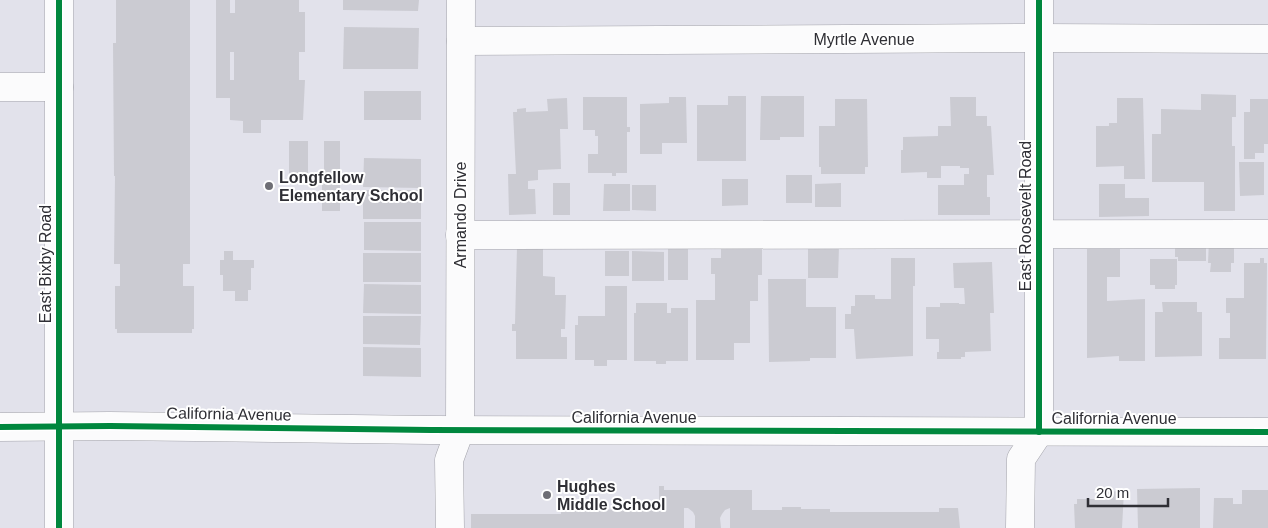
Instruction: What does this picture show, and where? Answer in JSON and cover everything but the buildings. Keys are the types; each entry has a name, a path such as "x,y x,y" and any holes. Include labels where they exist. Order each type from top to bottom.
{"street":[{"name":"East Bixby Road","path":"59,0 59,528"},
{"name":"Armando Drive","path":"460,430 461,0"},
{"name":"East Roosevelt Road","path":"1039,0 1039,432"},
{"name":"Myrtle Avenue","path":"461,40 1268,39"},
{"path":"0,87 59,87"},
{"path":"460,235 1268,234"},
{"name":"California Avenue","path":"0,427 1268,432"},
{"path":"450,528 449,460 460,430"},
{"path":"1020,528 1021,460 1039,432"}],"cycle path":[{"path":"59,0 59,528"},
{"path":"1039,0 1039,432"},
{"path":"0,427 1268,432"}],"place":[{"name":"Longfellow Elementary School","path":"269,186"},
{"name":"Hughes Middle School","path":"547,495"}]}
